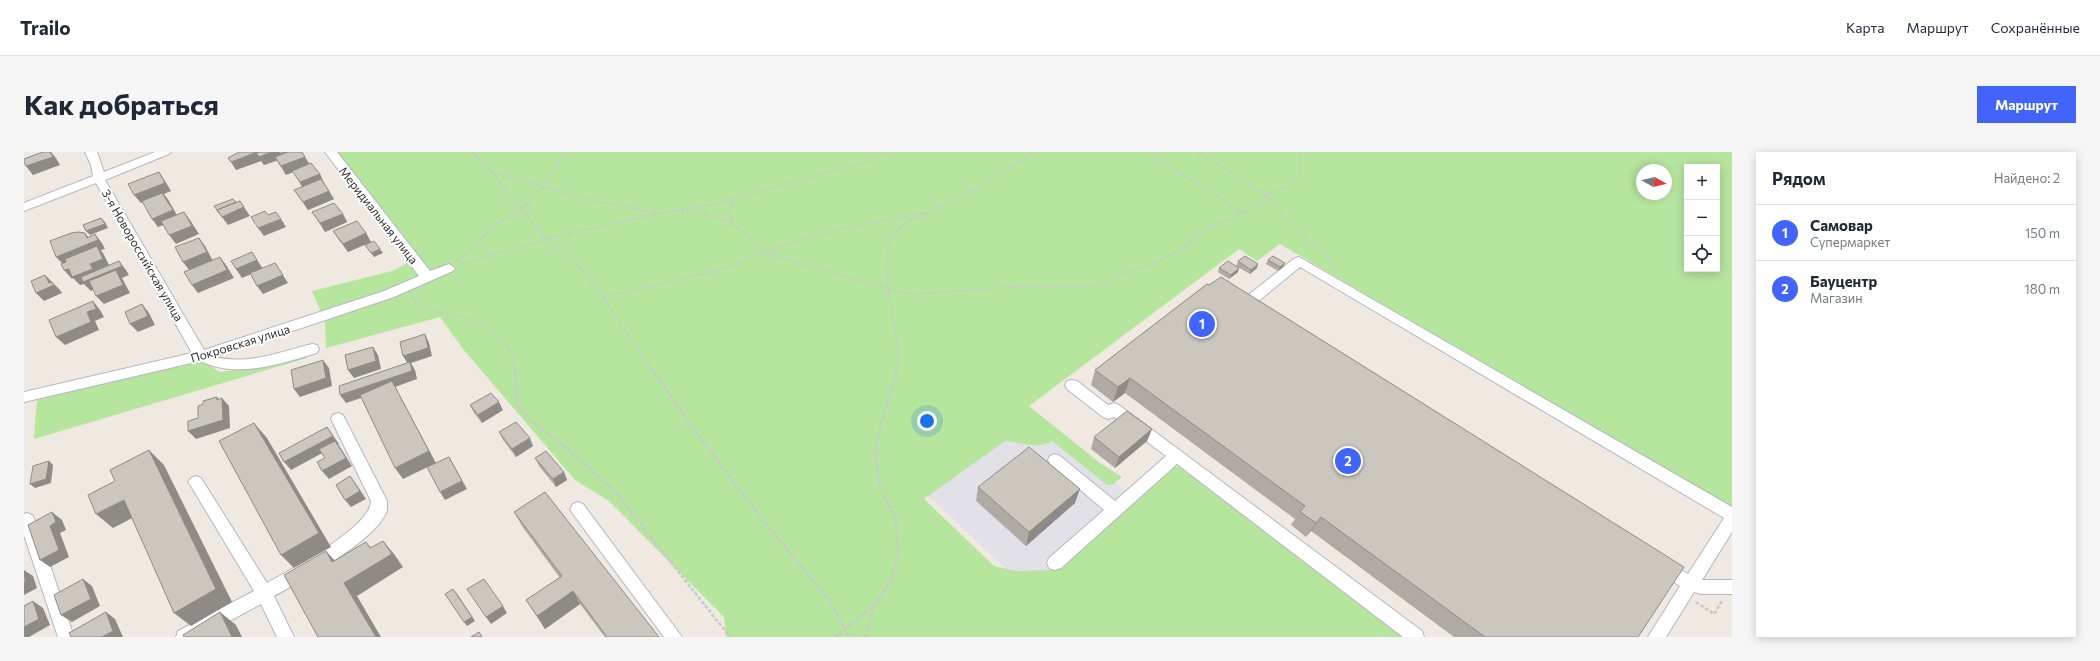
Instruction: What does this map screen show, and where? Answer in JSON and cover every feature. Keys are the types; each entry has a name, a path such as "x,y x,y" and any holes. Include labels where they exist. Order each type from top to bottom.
{"street":[{"name":"3-я Новороссийская улица","path":"91,152 97,165 99,179 201,356"},
{"path":"24,207 166,152"},
{"name":"Меридиальная улица","path":"331,152 427,277"},
{"path":"1266,315 1247,303 1299,261 1732,515"},
{"name":"Покровская улица","path":"24,396 201,356 409,287 427,277 449,268"},
{"path":"201,356 211,362 225,365 246,365 312,349"},
{"path":"1072,385 1108,413 1114,408 1416,637"},
{"path":"184,637 328,557 366,526 378,510 379,501 338,419"},
{"path":"1055,563 1176,456"},
{"path":"1055,460 1115,510"},
{"path":"196,482 264,593 286,637"},
{"path":"578,510 674,637"},
{"path":"1656,637 1732,519"},
{"path":"27,520 66,637"},
{"path":"1651,559 1690,584 1701,587 1732,587"}],"path":[{"path":"472,152 492,172 534,222 546,239 588,275 659,381 759,515 830,601 846,628 849,637"},
{"path":"449,268 500,221 522,209 542,187 565,152"},
{"path":"681,212 864,161 888,152"},
{"path":"835,637 874,605 891,582 898,553 896,521 879,484 876,455 878,436 899,353 888,289 887,257 890,243 900,227 916,217 931,212 968,194 1035,152"},
{"path":"1148,152 1244,213"},
{"path":"1199,152 1266,195"},
{"path":"449,268 546,239 662,213 681,212 707,214 724,219 735,226 766,253 888,289 915,294 1011,286 1053,287 1106,284 1116,276 1153,264 1179,250 1205,231 1260,204 1266,195 1292,185 1301,172 1301,152"},
{"path":"492,172 590,200 662,213"},
{"path":"735,226 729,218 729,211 731,203 737,197"},
{"path":"604,297 723,269 782,246 837,230 931,212"},
{"path":"409,287 409,292 415,302 426,309 458,316 498,335 509,348 515,365 516,403 530,420 569,450 617,494 730,637"},
{"path":"865,637 874,605"}],"shaded area":[{"path":"1018,405 1160,518 1055,614 914,483"}],"green space":[{"path":"333,152 1732,152 1732,510 1280,244 1257,261 1239,249 1029,406 1100,463 1122,477 1112,485 1107,485 1052,441 1047,444 1029,445 1005,441 924,499 994,566 1016,571 1050,570 1169,467 1180,467 1402,637 726,637 724,617 609,501 575,480 463,349 440,317 326,348 325,322 312,291 392,271 419,257"},
{"path":"306,352 307,358 34,439 37,398 201,359 219,372 236,370"}],"building":[{"path":"43,152 50,152 53,157 26,166 24,159"},
{"path":"239,152 257,152 231,162 228,158"},
{"path":"272,152 259,157 256,153"},
{"path":"288,152 302,152 305,157 281,166 275,157"},
{"path":"311,163 320,174 300,182 292,171"},
{"path":"159,172 165,183 134,195 128,184"},
{"path":"321,179 329,191 303,202 294,190"},
{"path":"162,193 173,210 152,219 142,201"},
{"path":"233,199 236,202 217,210 219,213 214,206"},
{"path":"240,201 244,207 222,217 217,210"},
{"path":"334,203 343,214 320,223 312,212"},
{"path":"265,211 268,215 276,212 281,219 258,228 251,217"},
{"path":"184,212 192,226 169,235 161,221"},
{"path":"101,218 105,224 86,231 83,225"},
{"path":"357,221 366,233 343,244 333,231"},
{"path":"78,232 85,233 87,238 95,234 98,240 56,257 50,241"},
{"path":"199,238 207,252 183,262 175,247"},
{"path":"374,241 380,249 371,253 365,245"},
{"path":"97,246 103,259 90,264 93,269 72,277 69,269 64,270 61,264 66,262 65,259"},
{"path":"252,252 257,260 236,269 231,261"},
{"path":"1245,256 1258,264 1251,270 1238,261"},
{"path":"1273,256 1285,263 1280,267 1268,260"},
{"path":"220,257 227,270 192,285 184,272"},
{"path":"119,261 122,266 83,282 81,277"},
{"path":"1228,261 1239,268 1231,275 1219,268"},
{"path":"275,263 283,275 257,286 250,273"},
{"path":"116,270 123,285 96,296 89,281"},
{"path":"45,275 49,283 52,282 54,285 36,293 31,281"},
{"path":"1221,277 1684,567 1638,637 1485,637 1321,517 1316,523 1300,512 1305,506 1130,378 1118,387 1095,370 1207,284 1209,285"},
{"path":"93,301 96,309 87,312 91,322 56,337 49,320"},
{"path":"142,304 148,316 130,324 125,312"},
{"path":"425,334 428,348 403,356 400,342"},
{"path":"373,347 376,361 348,370 345,355"},
{"path":"323,360 326,378 294,389 291,370"},
{"path":"410,362 412,371 340,395 339,386"},
{"path":"392,381 429,451 395,468 360,395"},
{"path":"491,393 499,402 478,415 470,405"},
{"path":"217,397 217,400 222,398 223,420 188,431 188,421 198,418 198,406 203,404 203,401"},
{"path":"1127,411 1152,429 1119,457 1094,437"},
{"path":"516,422 530,438 512,449 499,432"},
{"path":"254,423 319,533 281,555 219,441"},
{"path":"327,427 333,436 284,462 279,453"},
{"path":"335,441 346,458 322,471 317,462 325,458 319,449"},
{"path":"1029,447 1080,489 1029,532 978,487"},
{"path":"149,450 216,589 174,613 124,500 96,514 88,495 115,481 110,470"},
{"path":"546,451 564,472 553,479 535,458"},
{"path":"449,457 462,481 440,492 427,467"},
{"path":"49,461 46,479 30,484 33,466"},
{"path":"350,476 360,491 345,500 336,485"},
{"path":"545,492 659,637 607,637 573,591 537,616 526,600 562,576 514,512"},
{"path":"52,512 56,522 50,526 59,550 40,560 28,525"},
{"path":"383,541 392,554 344,583 376,637 318,637 284,575 326,551 332,562 366,542 370,548"},
{"path":"83,579 91,599 61,615 54,595"},
{"path":"484,579 503,606 486,617 467,589"},
{"path":"453,589 472,617 464,622 445,594"},
{"path":"33,601 39,619 24,627 24,606"},
{"path":"106,612 113,631 102,637 71,637 69,633"},
{"path":"220,612 232,637 184,637 183,635"},
{"path":"479,632 482,637 471,637"}],"place":[{"name":"Самовар","path":"1202,324"},
{"name":"Бауцентр","path":"1348,461"}]}
